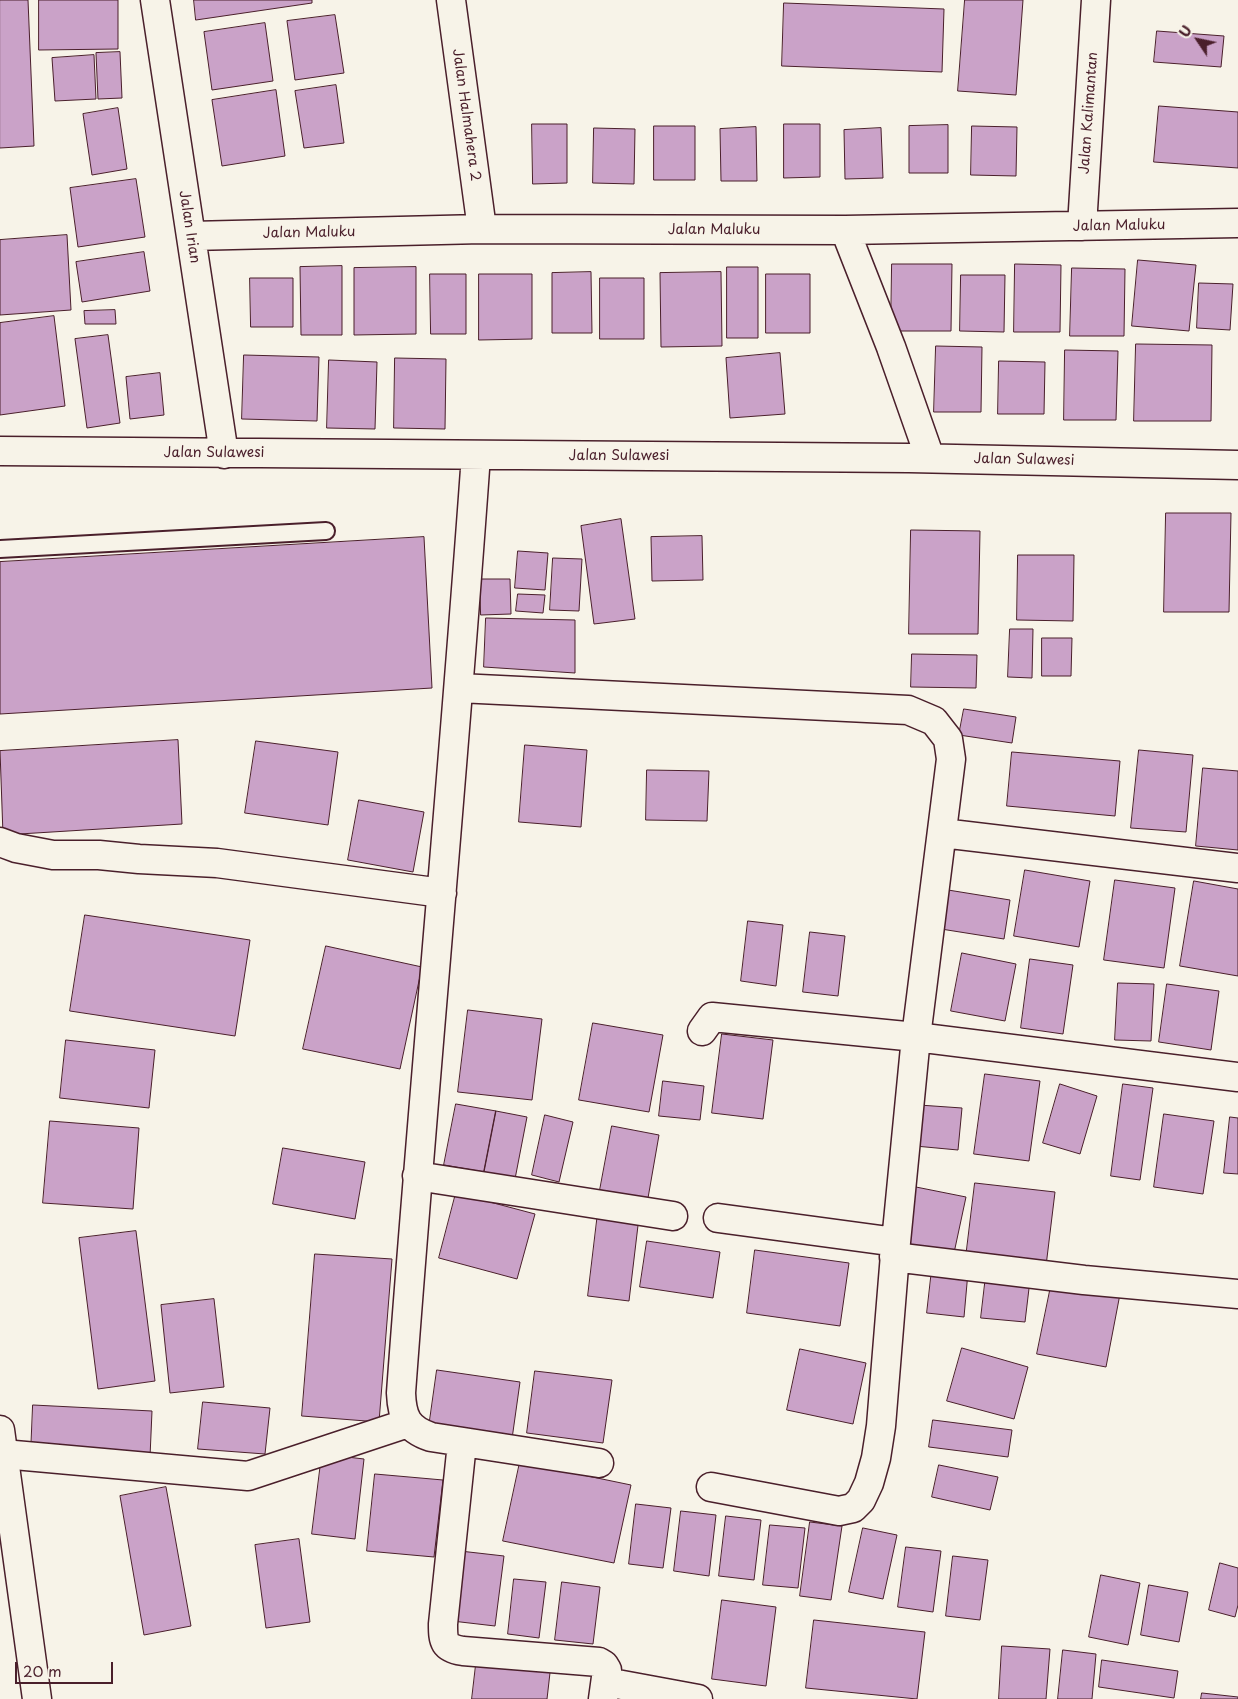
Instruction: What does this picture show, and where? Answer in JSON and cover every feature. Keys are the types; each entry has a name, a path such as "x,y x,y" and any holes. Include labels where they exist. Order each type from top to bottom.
{"street":[{"name":"Jalan Irian","path":"155,0 224,454"},
{"name":"Jalan Halmahera 2","path":"451,0 482,230"},
{"name":"Jalan Kalimantan","path":"1082,226 1096,0"},
{"name":"Jalan Maluku","path":"191,236 482,230 845,230 1238,223"},
{"path":"845,230 891,347 930,458"},
{"name":"Jalan Sulawesi","path":"0,451 930,458 1238,466"},
{"path":"476,455 460,688 417,1176 401,1393 403,1411 408,1423 417,1432 423,1434 462,1443 599,1463"},
{"path":"460,688 908,710 934,721 948,739 951,759 916,1036 895,1249 881,1426 872,1473 861,1500 853,1508 839,1511 711,1487"},
{"path":"942,833 1238,868"},
{"path":"0,842 16,848 53,855 99,855 217,863 442,893"},
{"path":"702,1031 712,1017 916,1036 1238,1077"},
{"path":"417,1176 673,1216"},
{"path":"718,1218 1084,1280 1238,1294"},
{"path":"37,1699 2,1442 248,1476 408,1423"},
{"path":"462,1443 443,1624 443,1635 446,1645 463,1651 599,1662 606,1668 605,1690 698,1699"}],"lane":[{"path":"0,548 326,531"}],"building":[{"path":"0,0 28,0 34,146 0,148"},
{"path":"39,0 118,0 118,49 39,50"},
{"path":"194,0 312,0 312,3 196,20"},
{"path":"965,0 1023,0 1016,95 958,91"},
{"path":"784,3 944,9 942,72 782,66"},
{"path":"335,15 344,73 295,80 287,21"},
{"path":"265,23 273,81 212,90 204,32"},
{"path":"1157,31 1224,36 1221,67 1154,62"},
{"path":"120,52 122,98 98,99 96,53"},
{"path":"94,55 96,99 55,101 52,58"},
{"path":"336,85 344,143 304,148 295,91"},
{"path":"276,90 285,156 222,166 212,100"},
{"path":"1159,106 1238,112 1238,168 1154,162"},
{"path":"118,108 127,169 92,175 83,114"},
{"path":"532,124 567,124 567,183 533,184"},
{"path":"784,124 820,124 820,177 784,178"},
{"path":"948,125 948,173 909,173 909,126"},
{"path":"654,126 695,126 695,180 654,180"},
{"path":"972,126 1017,127 1016,176 971,175"},
{"path":"756,127 757,181 721,181 720,129"},
{"path":"594,128 635,129 634,184 593,183"},
{"path":"881,128 883,178 845,179 844,130"},
{"path":"136,179 145,237 78,247 70,188"},
{"path":"67,235 71,310 0,315 0,240"},
{"path":"144,252 150,291 82,302 76,262"},
{"path":"1138,260 1196,265 1189,331 1132,326"},
{"path":"892,264 952,264 951,331 891,331"},
{"path":"1015,264 1061,265 1060,332 1014,332"},
{"path":"342,266 342,335 301,335 300,267"},
{"path":"416,267 416,334 354,335 354,268"},
{"path":"727,267 758,267 758,338 727,338"},
{"path":"1072,268 1125,269 1124,336 1070,336"},
{"path":"591,272 592,333 552,333 552,273"},
{"path":"721,272 722,346 661,347 660,273"},
{"path":"430,274 466,274 466,334 431,334"},
{"path":"479,274 532,274 532,339 479,340"},
{"path":"766,274 810,274 810,333 766,333"},
{"path":"961,275 1005,275 1004,332 960,331"},
{"path":"250,278 293,278 293,327 251,327"},
{"path":"600,278 644,278 644,339 600,339"},
{"path":"1199,283 1233,284 1230,330 1197,328"},
{"path":"115,310 116,324 85,324 84,311"},
{"path":"54,316 65,406 0,415 0,323"},
{"path":"108,335 120,423 87,428 75,339"},
{"path":"1136,344 1212,345 1211,421 1134,421"},
{"path":"936,346 982,347 981,412 934,412"},
{"path":"1065,350 1118,351 1116,420 1064,420"},
{"path":"780,353 785,414 730,418 726,358"},
{"path":"244,355 319,357 317,421 242,419"},
{"path":"395,358 446,359 445,429 394,428"},
{"path":"329,360 377,362 375,429 327,428"},
{"path":"999,361 1045,362 1044,414 998,414"},
{"path":"160,373 164,415 130,419 126,377"},
{"path":"1166,513 1231,513 1229,612 1164,612"},
{"path":"621,519 635,619 594,624 581,526"},
{"path":"911,530 980,531 978,634 909,634"},
{"path":"702,536 703,580 652,581 651,537"},
{"path":"424,537 432,688 0,714 0,562"},
{"path":"518,551 548,553 545,590 515,588"},
{"path":"1018,555 1074,555 1073,621 1017,620"},
{"path":"553,558 582,559 579,611 550,610"},
{"path":"480,579 510,579 511,614 481,615"},
{"path":"518,594 545,595 543,613 516,611"},
{"path":"486,618 575,620 575,673 484,667"},
{"path":"1010,629 1033,629 1032,678 1008,677"},
{"path":"1042,638 1072,638 1071,676 1042,676"},
{"path":"912,654 977,655 976,688 911,687"},
{"path":"964,709 1016,717 1012,743 959,735"},
{"path":"178,740 182,824 3,835 0,751"},
{"path":"256,741 338,752 328,825 245,813"},
{"path":"525,745 587,750 581,827 519,822"},
{"path":"1139,750 1193,755 1186,832 1131,828"},
{"path":"1012,752 1120,761 1115,816 1007,806"},
{"path":"1203,768 1238,771 1238,850 1196,846"},
{"path":"647,770 709,771 707,821 646,820"},
{"path":"359,800 424,812 413,872 348,860"},
{"path":"1025,870 1090,881 1079,947 1014,936"},
{"path":"1115,880 1175,888 1164,968 1104,960"},
{"path":"1194,881 1238,889 1238,976 1180,966"},
{"path":"948,890 1010,900 1004,939 941,929"},
{"path":"85,915 250,940 235,1036 70,1011"},
{"path":"748,921 783,925 776,986 741,981"},
{"path":"810,932 845,936 838,996 803,992"},
{"path":"326,946 422,967 400,1069 303,1049"},
{"path":"962,953 1016,964 1005,1021 951,1011"},
{"path":"1030,959 1073,965 1063,1034 1021,1028"},
{"path":"1118,983 1154,984 1151,1041 1115,1040"},
{"path":"1167,984 1219,991 1211,1050 1159,1042"},
{"path":"468,1010 542,1019 532,1100 458,1092"},
{"path":"593,1023 663,1035 649,1112 579,1100"},
{"path":"722,1034 773,1040 763,1119 712,1113"},
{"path":"66,1040 155,1050 149,1108 60,1098"},
{"path":"985,1074 1040,1081 1029,1161 974,1154"},
{"path":"663,1081 704,1086 700,1120 659,1116"},
{"path":"1060,1084 1097,1096 1080,1154 1043,1143"},
{"path":"1123,1084 1153,1088 1140,1180 1111,1176"},
{"path":"456,1104 496,1111 484,1172 444,1165"},
{"path":"919,1105 962,1108 958,1150 915,1146"},
{"path":"496,1111 527,1117 515,1179 484,1172"},
{"path":"1164,1114 1214,1121 1203,1194 1154,1187"},
{"path":"545,1115 573,1122 559,1182 532,1175"},
{"path":"1230,1117 1238,1118 1238,1174 1224,1173"},
{"path":"50,1121 139,1128 133,1209 43,1203"},
{"path":"612,1126 659,1135 648,1198 600,1190"},
{"path":"283,1148 365,1162 355,1219 273,1204"},
{"path":"975,1183 1055,1192 1046,1266 966,1257"},
{"path":"916,1187 966,1197 954,1253 905,1243"},
{"path":"456,1193 535,1214 517,1279 439,1258"},
{"path":"598,1212 639,1217 629,1301 588,1296"},
{"path":"136,1231 155,1381 98,1389 79,1238"},
{"path":"647,1241 720,1252 713,1298 640,1287"},
{"path":"755,1250 849,1263 840,1326 747,1313"},
{"path":"315,1254 392,1259 379,1422 302,1416"},
{"path":"932,1269 968,1272 964,1317 927,1313"},
{"path":"986,1275 1030,1280 1025,1322 981,1318"},
{"path":"1052,1281 1120,1294 1106,1367 1037,1354"},
{"path":"214,1299 224,1387 170,1393 161,1305"},
{"path":"962,1348 1028,1367 1014,1419 947,1401"},
{"path":"800,1349 866,1363 853,1424 787,1410"},
{"path":"437,1370 520,1382 511,1446 428,1434"},
{"path":"535,1371 612,1380 603,1443 527,1433"},
{"path":"203,1402 270,1408 265,1454 198,1449"},
{"path":"33,1405 152,1411 150,1457 31,1453"},
{"path":"933,1420 1012,1430 1008,1457 929,1447"},
{"path":"322,1454 364,1459 355,1539 312,1534"},
{"path":"520,1462 631,1485 614,1563 503,1541"},
{"path":"939,1465 998,1477 990,1510 932,1497"},
{"path":"375,1474 443,1480 434,1557 367,1551"},
{"path":"166,1487 191,1626 144,1635 120,1496"},
{"path":"636,1504 671,1508 663,1568 629,1564"},
{"path":"681,1511 716,1515 709,1576 674,1571"},
{"path":"726,1516 761,1520 754,1580 719,1576"},
{"path":"810,1522 842,1526 831,1600 800,1596"},
{"path":"770,1525 805,1528 798,1588 763,1585"},
{"path":"863,1528 897,1535 883,1599 849,1592"},
{"path":"299,1539 310,1622 266,1628 255,1545"},
{"path":"906,1547 941,1551 933,1612 898,1607"},
{"path":"460,1551 504,1556 495,1626 452,1621"},
{"path":"953,1556 988,1560 980,1620 946,1616"},
{"path":"1220,1563 1238,1568 1238,1605 1235,1617 1209,1610"},
{"path":"1101,1575 1140,1583 1128,1645 1089,1637"},
{"path":"514,1579 546,1582 539,1638 508,1634"},
{"path":"562,1582 600,1587 593,1644 555,1640"},
{"path":"1149,1585 1188,1592 1179,1642 1141,1635"},
{"path":"722,1600 776,1607 766,1686 712,1679"},
{"path":"814,1620 925,1632 917,1699 806,1688"},
{"path":"1002,1646 1050,1649 1046,1699 999,1699"},
{"path":"1063,1650 1096,1654 1092,1699 1058,1699"},
{"path":"477,1656 551,1664 547,1699 472,1699"},
{"path":"1102,1660 1178,1671 1174,1698 1099,1687"},
{"path":"1202,1693 1238,1697 1238,1699 1201,1699"}]}
